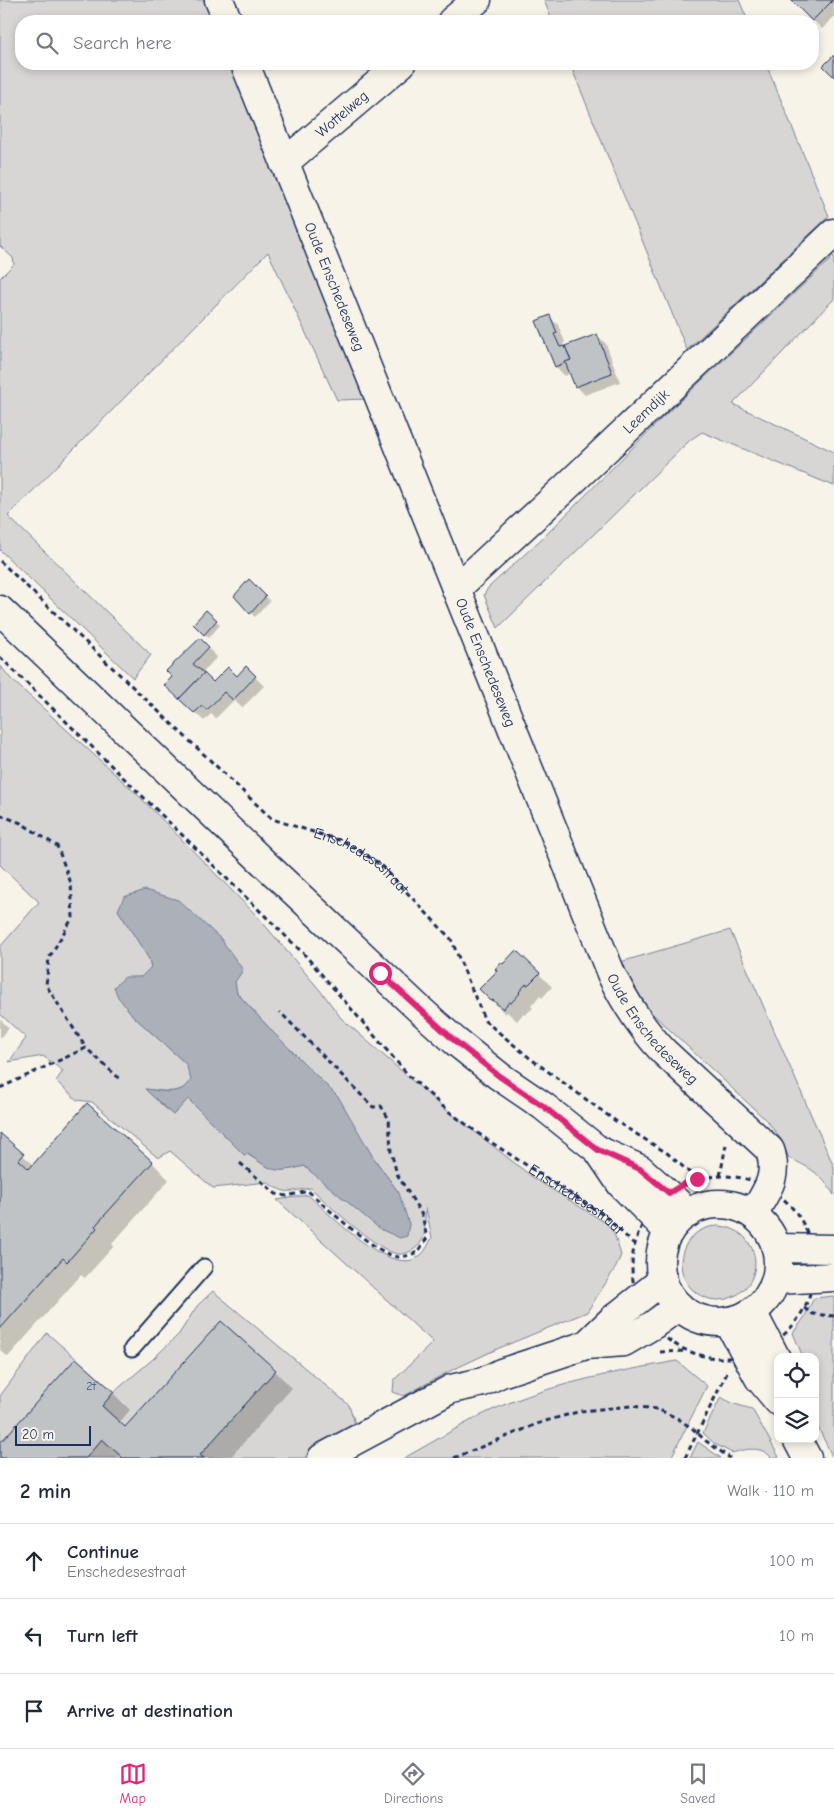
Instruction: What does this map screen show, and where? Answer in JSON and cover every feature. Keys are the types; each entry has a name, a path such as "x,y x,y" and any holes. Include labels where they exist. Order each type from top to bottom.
{"street":[{"path":"219,0 225,15"},
{"path":"459,15 477,0"},
{"name":"Oude Enschedeseweg","path":"247,70 612,976 622,996 648,1035 770,1150 774,1163 773,1174 768,1187 752,1214"},
{"name":"Wottelweg","path":"284,163 394,70"},
{"name":"Leemdijk","path":"456,589 834,233"},
{"path":"0,610 455,1041 499,1076 543,1106 598,1150 640,1169 669,1193 689,1213"},
{"path":"598,1150 621,1184 669,1232"},
{"path":"721,1204 737,1207 752,1214 771,1235 776,1248 778,1264 776,1280 770,1292 762,1303 740,1317 714,1322 690,1314 679,1306 669,1294 663,1280 660,1263 663,1247 669,1232 678,1221 704,1206 721,1204"},
{"path":"776,1248 823,1249"},
{"path":"776,1280 823,1278"},
{"path":"586,1345 612,1320 663,1280"},
{"path":"322,1458 451,1389 483,1382 501,1373 586,1345 624,1342 679,1306"},
{"path":"740,1317 755,1358 759,1378 776,1398"},
{"path":"362,1458 459,1404 483,1382"},
{"path":"799,1443 807,1458"}],"lane":[{"path":"132,1350 204,1267"}],"path":[{"name":"Enschedesestraat","path":"0,560 272,819 345,842 380,864 451,939 485,1020 532,1059 617,1122 667,1153 697,1179"},
{"name":"Enschedesestraat","path":"0,657 304,954 409,1076 448,1111 486,1139 605,1216 634,1244"},
{"path":"0,815 21,823 56,846 71,883 73,917 49,958 46,986 86,1048 121,1080"},
{"path":"240,1163 276,1194 287,1196 308,1191 382,1251 398,1257 418,1252 428,1238 422,1215 397,1174 391,1152 390,1119 381,1106 373,1106 280,1012"},
{"path":"0,1088 86,1048"},
{"path":"685,1458 697,1433 755,1358 793,1325 804,1308 811,1289 823,1278 814,1269 823,1249 807,1233 799,1217 788,1203 768,1187 738,1177 720,1176 697,1179 669,1193 650,1212 640,1229 634,1244 632,1258 632,1273 638,1299 647,1319 652,1325 672,1343 687,1351 705,1357 724,1359 755,1358"},
{"path":"804,1308 813,1314 834,1316"},
{"path":"454,1458 542,1422 581,1411 631,1406 657,1410 677,1418 706,1442 730,1458"}],"shaded area":[{"path":"0,0 204,0 210,15 15,15 15,70 234,70 285,190 368,399 337,400 268,252 8,516 151,655 133,678 0,550 0,278 14,264 13,258 0,246"},
{"path":"544,0 739,0 745,15 550,15"},
{"path":"572,70 768,70 829,216 687,350"},
{"path":"834,256 834,299 733,404 834,452 834,486 702,432 690,440 498,628 484,595 488,588 550,531 666,414"},
{"path":"0,665 10,678 139,796 257,916 341,1018 438,1103 535,1179 606,1223 614,1233 621,1255 616,1267 587,1312 497,1349 446,1373 404,1396 393,1392 394,1380 433,1342 277,1200 308,1195 345,1228 378,1252 394,1259 409,1261 423,1253 432,1238 426,1208 424,1235 419,1245 404,1254 389,1251 353,1226 311,1188 284,1191 267,1182 213,1188 170,1151 158,1158 92,1102 77,1100 56,1081 63,1071 43,1056 9,1062 26,1038 0,1014 0,947 39,902 0,865","holes":["118,910 235,982 237,993 271,1030 373,1157 399,1193 322,1180 304,1166 286,1170 268,1167 247,1154 244,1155 188,1099 173,1115 145,1089 176,1091 182,1089 192,1080 186,1064 133,1016 125,978 141,977 151,967 149,959"]},
{"path":"145,890 178,900 221,939 243,970 235,982 237,993 339,1098 373,1157 399,1193 409,1224 407,1236 400,1238 380,1229 304,1166 286,1170 274,1169 248,1154 244,1155 188,1099 173,1115 145,1089 171,1092 182,1089 191,1080 186,1064 133,1016 118,997 114,987 125,977 141,977 151,967 149,959 118,910 124,897"},
{"path":"730,930 834,1167 834,1195 815,1172 789,1158 780,1138 767,1121 639,1001 617,963"},
{"path":"711,1226 725,1226 739,1232 749,1242 755,1256 755,1270 749,1284 739,1294 725,1300 711,1300 697,1294 687,1284 681,1270 681,1256 687,1242 697,1232"},
{"path":"213,1291 349,1405 355,1428 352,1432 303,1458 0,1458 0,1396 47,1333 114,1392 179,1334 197,1306"},
{"path":"834,1296 834,1458 819,1429 819,1353 801,1353 793,1333 804,1318 814,1298"},
{"path":"677,1361 707,1386 671,1458 404,1458 480,1416 527,1396 591,1378"},
{"path":"721,1397 731,1403 752,1409 779,1457 772,1458 763,1451 753,1449 732,1453 715,1444 703,1433"},
{"path":"698,1442 721,1458 690,1458"}],"building":[{"path":"791,0 833,0 818,15 806,15"},
{"path":"834,55 834,77 823,66"},
{"path":"550,315 557,333 554,334 560,347 565,346 571,360 555,367 536,321"},
{"path":"597,334 612,373 575,387 565,362 571,360 565,346"},
{"path":"249,579 266,596 250,614 234,596"},
{"path":"206,610 217,620 204,635 193,624"},
{"path":"200,638 209,647 193,664 204,673 179,699 164,685 172,677 166,671"},
{"path":"246,666 256,676 233,700 224,692 207,710 202,706 194,713 179,699 204,673 213,682 228,667 237,676"},
{"path":"516,950 540,973 528,985 526,984 511,1003 509,1002 503,1009 493,1000 491,1001 479,989 497,971 495,969 501,962 503,964"},
{"path":"87,1103 153,1162 95,1226 97,1228 67,1262 63,1258 0,1329 0,1133 24,1154 19,1160 29,1169"},
{"path":"221,1321 276,1370 200,1455 204,1458 123,1458 102,1439 86,1458 0,1458 0,1443 76,1358 114,1392 102,1406 125,1427"}],"route":[{"path":"380,973 455,1041 499,1076 543,1106 598,1150 640,1169 669,1193 697,1179"}]}
